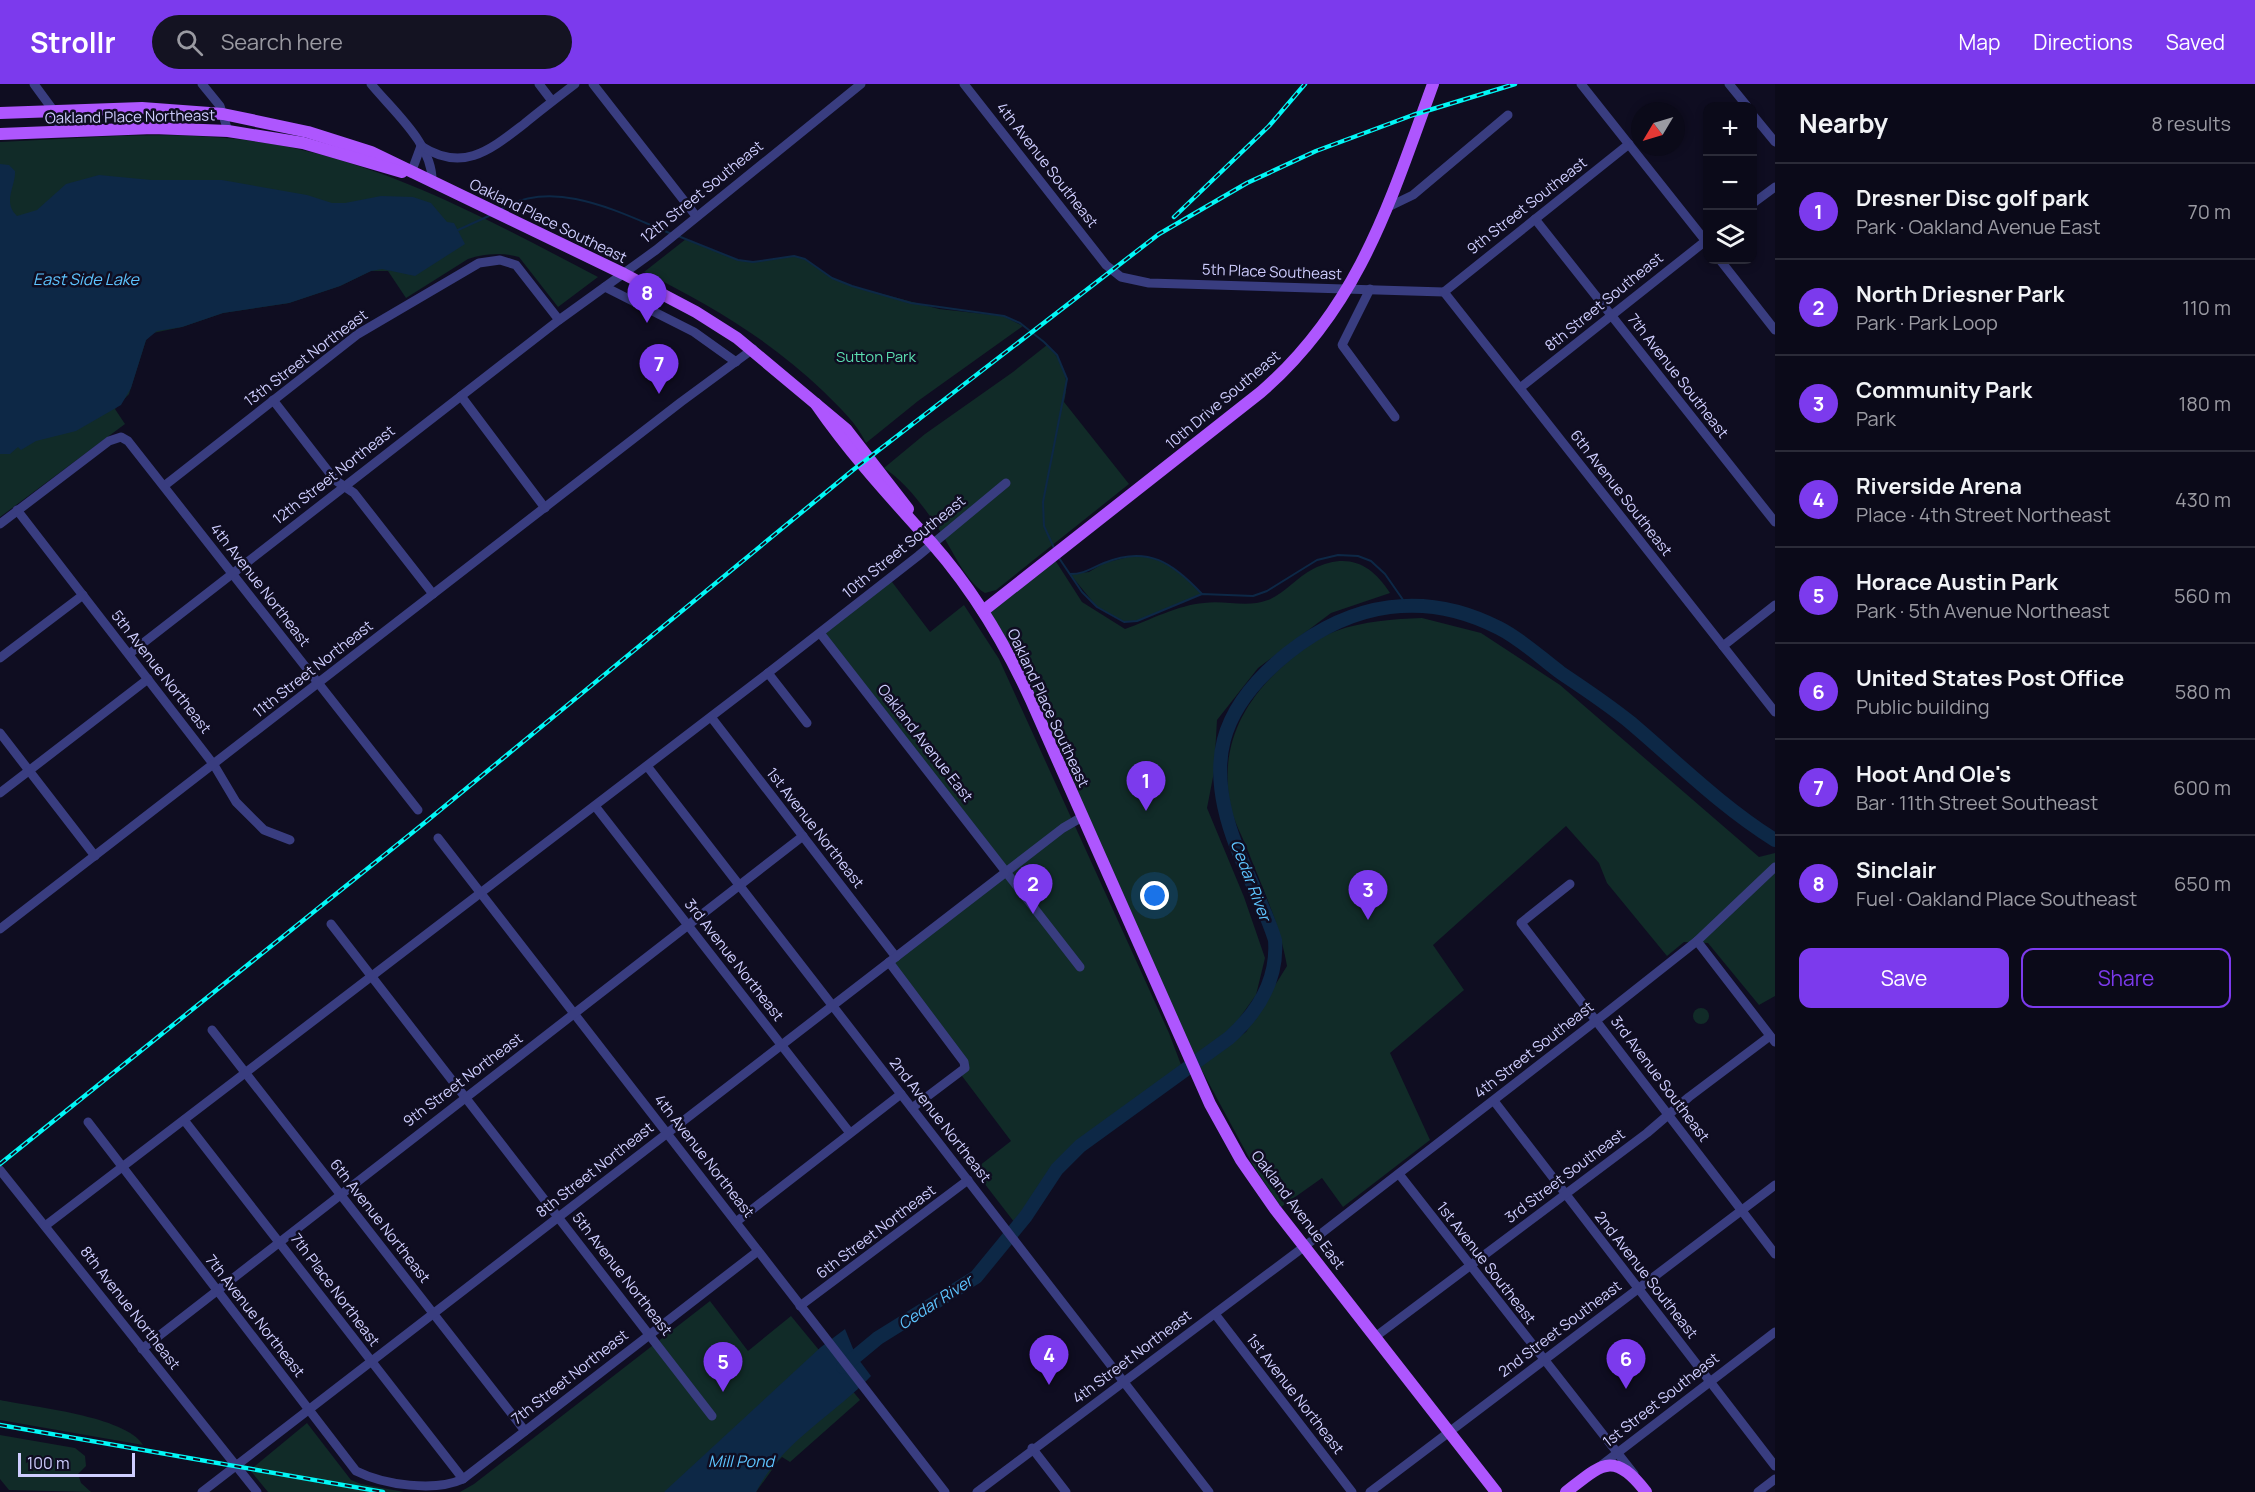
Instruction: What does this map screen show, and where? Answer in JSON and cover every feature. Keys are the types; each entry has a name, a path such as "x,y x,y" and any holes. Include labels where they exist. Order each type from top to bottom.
{"main road":[{"name":"10th Drive Southeast","path":"983,611 1280,376 1315,337 1348,289 1367,256 1433,84"},
{"name":"Oakland Place Northeast","path":"0,113 142,108 223,114 333,139 380,156 411,173"},
{"name":"Oakland Place Northeast","path":"0,134 153,128 228,131 303,143 411,173"},
{"name":"Oakland Place Southeast","path":"411,173 624,274 696,312 753,349 858,442 891,484 919,528 983,611 1015,664 1082,817"},
{"name":"Oakland Avenue East","path":"1082,817 1202,1087 1241,1160 1496,1492"},
{"path":"1597,1468 1606,1465 1618,1467 1642,1488"},
{"name":"1st Street Southeast","path":"1566,1492 1597,1468"}],"street":[{"path":"34,84 53,110 62,132"},
{"path":"202,84 220,106 228,131"},
{"path":"371,84 421,146 432,169 432,183"},
{"path":"538,84 552,101"},
{"path":"421,146 432,153 450,157 480,155 575,84"},
{"path":"593,84 696,216"},
{"name":"12th Street Southeast","path":"559,320 656,250 861,84"},
{"name":"4th Avenue Southeast","path":"964,84 1106,265"},
{"path":"1581,84 1703,236"},
{"path":"1729,84 1744,102"},
{"path":"1386,208 1413,195 1508,115"},
{"path":"1757,120 1775,142"},
{"name":"9th Street Southeast","path":"1444,292 1629,144"},
{"path":"411,173 421,146"},
{"path":"1757,200 1775,187"},
{"name":"7th Avenue Southeast","path":"1535,219 1775,522"},
{"name":"8th Street Southeast","path":"1520,388 1703,244"},
{"name":"13th Street Northeast","path":"164,486 358,334 469,268 491,261 509,261 516,265 559,320"},
{"path":"1723,264 1775,330"},
{"name":"5th Place Southeast","path":"1106,265 1121,277 1149,283 1444,292"},
{"path":"605,287 693,332 736,362"},
{"path":"1370,289 1342,345 1395,417"},
{"name":"6th Avenue Southeast","path":"1444,292 1775,712"},
{"name":"12th Street Northeast","path":"129,654 559,320"},
{"name":"11th Street Northeast","path":"0,929 643,431 753,349"},
{"path":"461,396 545,508"},
{"path":"273,400 336,480 354,493 433,594"},
{"name":"4th Avenue Northeast","path":"17,510 109,441 121,437 133,446 418,810"},
{"name":"10th Street Southeast","path":"45,1226 820,633 1006,483"},
{"path":"0,524 17,510"},
{"name":"5th Avenue Northeast","path":"17,510 214,765 236,802 264,830 290,840"},
{"path":"0,658 83,595"},
{"path":"1723,646 1775,605"},
{"name":"Oakland Avenue East","path":"820,633 1080,967"},
{"path":"768,673 807,723"},
{"path":"0,793 148,679"},
{"name":"1st Avenue Northeast","path":"711,717 803,836 962,1057 965,1068 912,1108"},
{"path":"0,732 95,856"},
{"name":"2nd Avenue Northeast","path":"647,766 1209,1492"},
{"name":"3rd Avenue Northeast","path":"596,806 850,1133"},
{"path":"1006,872 1063,828 1082,817"},
{"name":"9th Street Northeast","path":"142,1349 803,836"},
{"name":"4th Avenue Northeast","path":"438,838 945,1492"},
{"name":"4th Street Southeast","path":"1305,1246 1697,941 1775,867"},
{"name":"8th Street Northeast","path":"202,1492 1006,872"},
{"name":"3rd Avenue Southeast","path":"1570,884 1521,923 1775,1254"},
{"name":"5th Avenue Northeast","path":"331,924 712,1416"},
{"path":"1697,941 1773,1039"},
{"name":"6th Avenue Northeast","path":"212,1030 525,1431"},
{"name":"3rd Street Southeast","path":"1375,1337 1669,1114 1773,1039"},
{"path":"736,1222 901,1094"},
{"name":"2nd Avenue Southeast","path":"1494,1101 1775,1466"},
{"name":"7th Place Northeast","path":"184,1120 462,1479"},
{"name":"7th Avenue Northeast","path":"88,1122 356,1471 370,1478 423,1488"},
{"name":"8th Avenue Northeast","path":"0,1170 257,1492"},
{"name":"1st Avenue Southeast","path":"1399,1174 1543,1361 1628,1466 1642,1488"},
{"name":"6th Street Northeast","path":"800,1306 968,1180"},
{"name":"2nd Street Southeast","path":"1370,1492 1775,1185"},
{"name":"4th Street Northeast","path":"977,1492 1032,1448 1124,1383 1305,1246"},
{"name":"7th Street Northeast","path":"423,1488 443,1488 462,1479 758,1251"},
{"name":"1st Avenue Northeast","path":"1215,1314 1352,1492"},
{"name":"1st Street Southeast","path":"1597,1468 1775,1332"},
{"path":"1032,1448 1066,1492"},
{"path":"1758,1492 1775,1479"}],"green space":[{"name":"East Side Lake","path":"164,135 234,139 279,145 341,160 454,204 598,277 558,307 519,257 507,254 487,255 468,259 406,298 388,271 371,271 340,286 289,303 223,313 182,327 153,333 146,340 129,394 115,409 125,424 0,517 0,142"},
{"name":"Sutton Park","path":"686,239 738,260 754,262 794,256 805,259 832,278 852,286 939,309 1003,316 1023,326 918,401 866,443 841,409 782,355 715,310 644,272"},
{"path":"1047,345 1058,358 1064,371 1066,393 1064,402 1129,484 996,590 985,593 966,575 917,499 884,468 925,434"},
{"path":"1136,555 1164,563 1187,579 1202,594 1137,621 1124,622 1097,607 1070,574 1089,572 1104,563"},
{"path":"1055,560 1082,602 1125,629 1194,604 1212,602 1244,604 1268,600 1280,594 1313,569 1337,561 1357,563 1366,568 1375,574 1390,593 1331,613 1258,668 1217,720 1214,772 1207,808 1244,897 1265,958 1256,995 1233,1027 1194,1057 990,613"},
{"path":"889,578 930,632 964,605 999,659 1169,1033 1183,1070 1080,1146 1057,1169 1018,1227 974,1170 1011,1141 959,1072 965,1068 889,962 1006,873 820,633"},
{"path":"1422,618 1481,633 1560,685 1759,857 1775,853 1775,996 1759,1005 1708,943 1684,942 1667,956 1607,883 1599,863 1566,826 1433,945 1464,990 1390,1053 1430,1140 1343,1207 1322,1178 1281,1207 1254,1167 1199,1065 1246,1032 1287,966 1275,920 1231,808 1228,761 1232,742 1248,706 1260,690 1274,674 1312,643 1330,633 1357,625"},
{"path":"1701,1008 1707,1010 1709,1016 1707,1022 1701,1024 1695,1022 1693,1016 1695,1010"},
{"path":"710,1301 748,1351 791,1316 860,1400 790,1462 782,1457 756,1492 460,1492 474,1484"},
{"path":"0,1400 99,1420 133,1435 143,1445 0,1420"},
{"path":"307,1423 351,1480 404,1492 268,1492 250,1470"},
{"path":"0,1435 75,1448 85,1456 86,1466 78,1474 81,1483 91,1492 9,1490 0,1479"}],"water":[{"name":"East Side Lake","path":"0,164 9,165 15,171 10,205 17,216 37,210 66,184 99,175 151,180 222,180 307,195 332,203 345,203 381,196 413,197 431,203 447,222 454,223 465,244 415,276 382,269 371,271 340,286 289,303 223,313 182,327 157,331 146,340 131,388 121,405 76,431 36,441 21,450 18,447 10,454 0,454"},
{"name":"Mill Pond","path":"845,1329 856,1356 871,1376 779,1459 756,1492 664,1492 821,1347"}],"waterway":[{"path":"501,209 522,200 543,196 565,197 609,208 672,234"},
{"path":"458,230 491,215"},
{"path":"678,236 738,260 753,262 794,256 805,259 832,278 911,303 1004,316 1020,323 1044,342 1057,355 1067,379 1043,502 1044,526 1055,550"},
{"path":"1059,558 1082,592 1097,607 1124,622 1137,621 1202,594 1253,596 1267,591 1317,560 1338,555 1358,556 1371,561 1385,574 1408,607"},
{"path":"1070,574 1084,572 1120,558 1147,557 1170,566 1202,594"},
{"name":"Cedar River","path":"843,1367 878,1338 976,1277 1026,1216 1057,1169 1080,1146 1229,1038 1257,1006 1273,968 1275,940 1227,818 1221,790 1220,764 1224,740 1232,717 1246,695 1264,674 1312,636 1338,622 1390,607 1417,606 1444,609 1471,616 1499,628 1623,716 1719,799 1775,840"}],"railway":[{"path":"1174,217 1269,126 1305,84"},
{"path":"0,1164 428,820 853,470 1159,234 1247,183 1316,151 1413,115 1515,84"},
{"path":"0,1425 383,1492"}],"place":[{"name":"Sinclair","path":"647,323"},
{"name":"Hoot And Ole's","path":"659,394"},
{"name":"Dresner Disc golf park","path":"1146,811"},
{"name":"North Driesner Park","path":"1033,914"},
{"name":"Community Park","path":"1368,920"},
{"name":"Riverside Arena","path":"1049,1385"},
{"name":"United States Post Office","path":"1626,1389"},
{"name":"Horace Austin Park","path":"723,1392"}]}
